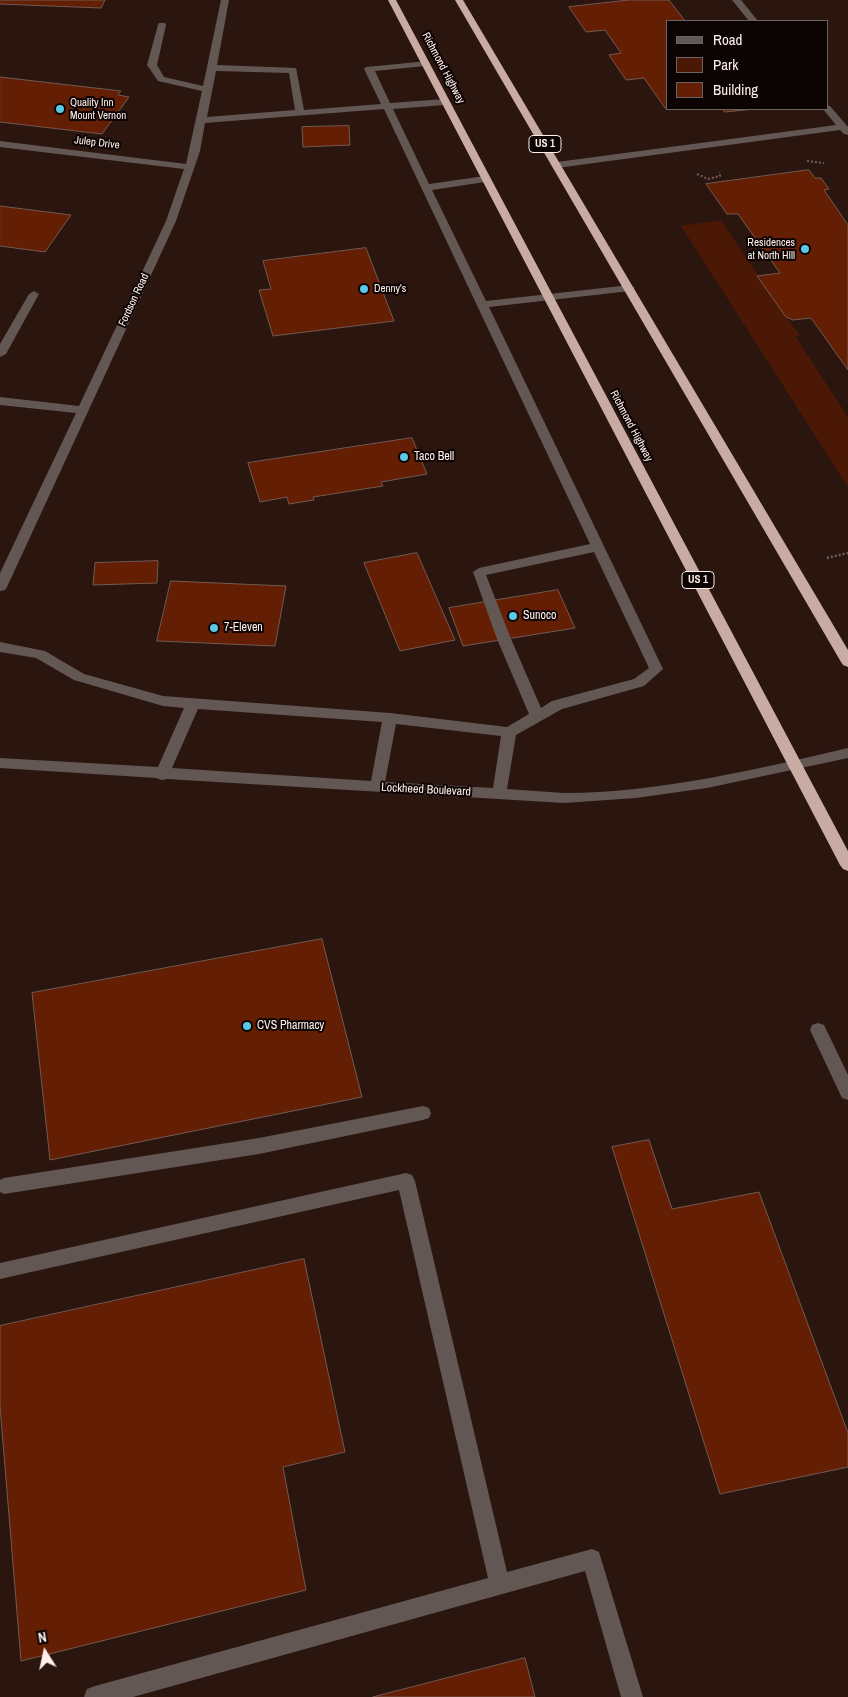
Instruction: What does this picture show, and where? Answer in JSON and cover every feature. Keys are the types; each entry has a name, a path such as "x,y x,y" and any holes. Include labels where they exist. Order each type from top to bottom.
{"highway":[{"name":"Richmond Highway","path":"392,0 546,296 848,865"},
{"name":"US 1","path":"459,0 630,288 848,662"}],"street":[{"name":"Fordson Road","path":"0,587 171,221 190,167 202,120 225,0"},
{"path":"736,0 753,20"},
{"path":"162,26 152,65 155,74 161,79 208,90"},
{"path":"0,647 40,654 79,677 163,701 390,718 509,732 557,705 639,683 656,669 369,69 425,64"},
{"path":"213,68 293,70 300,113"},
{"path":"202,120 445,102"},
{"path":"828,109 845,130"},
{"path":"557,165 845,130"},
{"name":"Julep Drive","path":"0,144 190,167"},
{"path":"425,188 485,179"},
{"path":"481,305 546,296 630,288"},
{"path":"0,354 34,294"},
{"path":"0,401 83,410"},
{"path":"537,716 504,639 479,572 597,547"},
{"path":"162,774 192,703"},
{"path":"377,787 390,718"},
{"path":"499,794 509,732"},
{"name":"Lockheed Boulevard","path":"0,763 564,798 612,797 658,791 848,754"},
{"path":"818,1030 848,1093"},
{"path":"4,1186 259,1146 423,1113"},
{"path":"0,1271 406,1181 500,1585"},
{"path":"95,1697 592,1559 632,1697"}],"path":[{"path":"827,558 848,554"}],"green space":[{"path":"721,220 800,335 795,336 848,417 848,487 681,226"}],"building":[{"path":"0,0 105,0 101,8 0,4"},
{"path":"629,0 669,0 684,20 666,20 666,108 644,78 626,80 609,55 621,53 605,30 586,32 569,7"},
{"name":"Quality Inn Mount Vernon","path":"0,77 121,91 118,95 129,97 102,134 0,122"},
{"path":"724,110 745,110 725,112"},
{"path":"349,126 350,145 303,147 302,127"},
{"name":"Residences at North HIll","path":"809,170 815,178 821,178 829,189 824,190 848,225 848,370 811,318 793,320 786,317 757,276 780,273 738,214 727,214 706,184"},
{"path":"0,206 71,215 45,252 0,246"},
{"path":"366,248 394,321 273,336 259,290 271,289 263,261"},
{"path":"412,438 427,474 381,482 383,486 313,497 314,500 289,504 287,497 260,502 248,463"},
{"path":"417,553 455,640 400,651 364,563"},
{"path":"158,561 157,583 93,585 95,563"},
{"path":"171,581 286,586 275,646 157,641"},
{"path":"558,590 575,628 463,646 449,608"},
{"path":"322,939 362,1097 50,1160 32,993"},
{"path":"649,1140 672,1209 759,1192 848,1433 848,1467 720,1494 612,1147"},
{"path":"304,1259 345,1452 283,1467 306,1590 21,1661 0,1406 0,1326"},
{"path":"525,1658 535,1697 373,1697"}],"place":[{"name":"Quality Inn Mount Vernon","path":"60,109"},
{"name":"Residences at North HIll","path":"805,249"},
{"name":"Denny's","path":"364,289"},
{"name":"Taco Bell","path":"404,457"},
{"name":"Sunoco","path":"513,616"},
{"name":"7-Eleven","path":"214,628"},
{"name":"CVS Pharmacy","path":"247,1026"}]}
